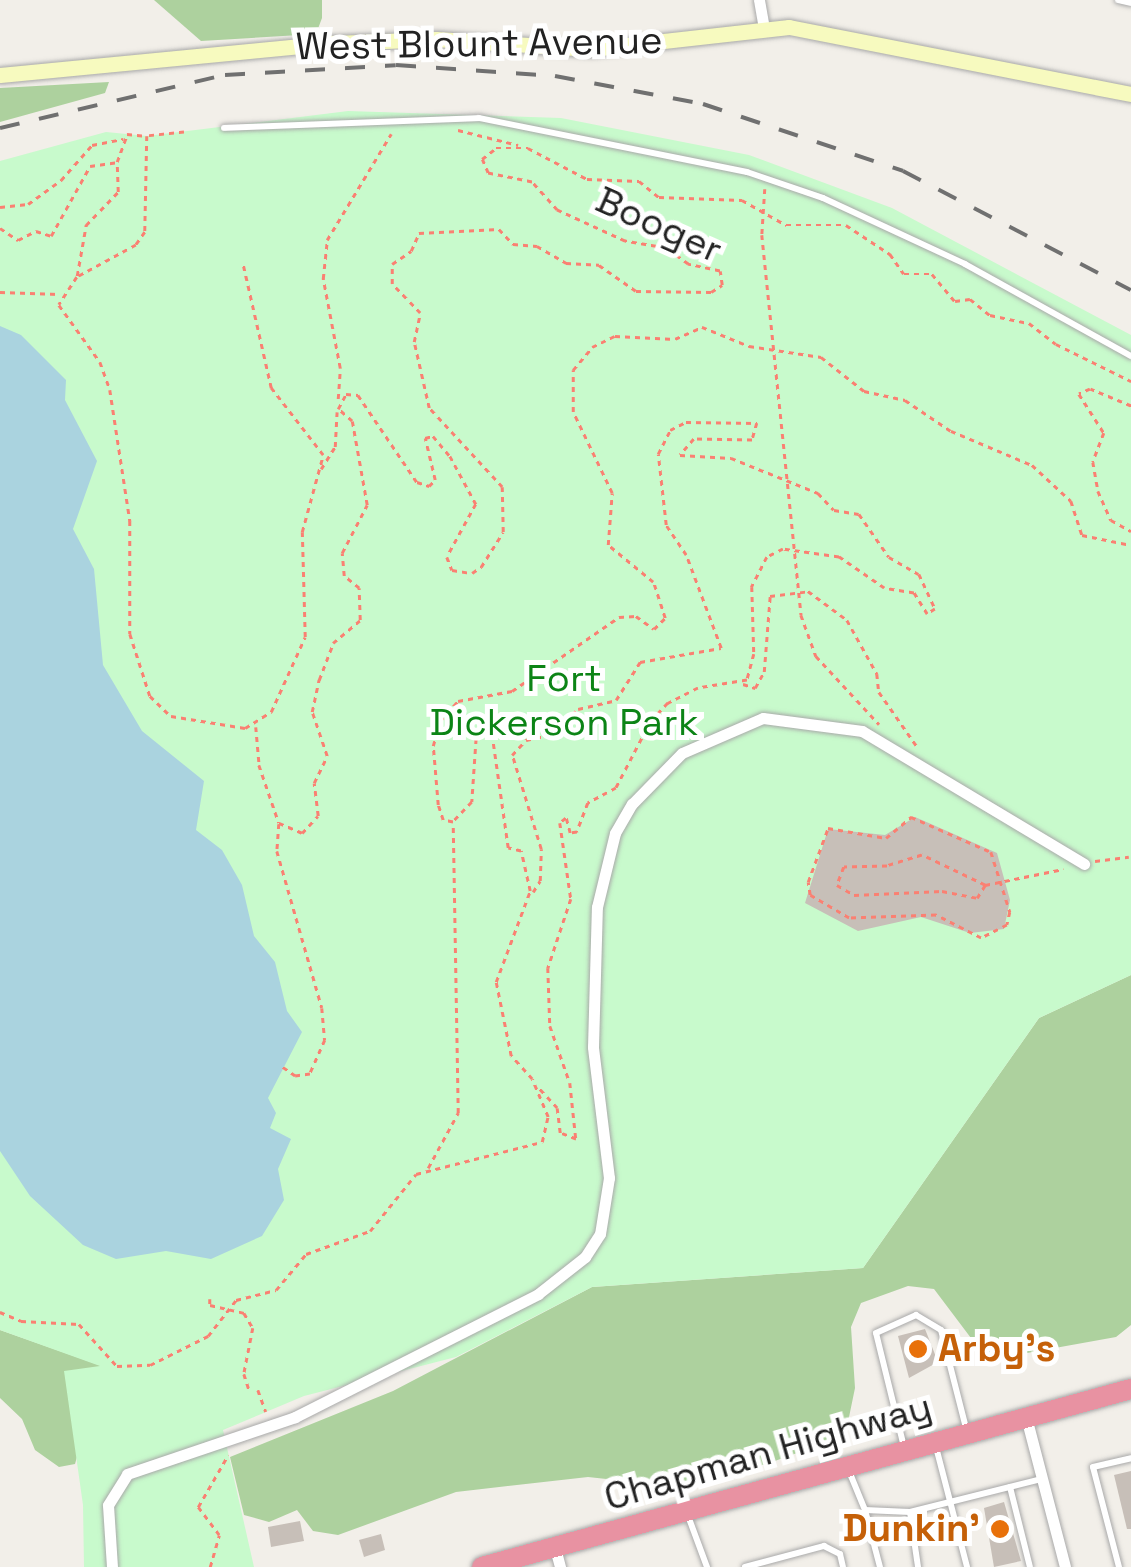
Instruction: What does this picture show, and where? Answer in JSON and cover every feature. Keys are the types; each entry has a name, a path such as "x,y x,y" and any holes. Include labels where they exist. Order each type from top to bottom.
{"highway":[{"name":"Chapman Highway","path":"482,1567 558,1558 687,1512 1131,1389"}],"street":[{"path":"760,0 764,27"},
{"name":"West Blount Avenue","path":"0,75 334,43 436,40 619,48 764,27 816,30 1131,94"},
{"path":"112,1567 108,1505 127,1474 313,1409 538,1294 585,1257 600,1234 609,1178 593,1047 597,907 615,834 659,774 707,740 762,718 831,723 888,742 1084,864"},
{"path":"1026,1418 1065,1567"}],"lane":[{"path":"1118,0 1131,3"},
{"path":"224,128 398,118 479,118 767,178 966,264 1131,356"},
{"path":"905,1451 877,1351 876,1333 892,1322 916,1316 941,1330 968,1434"},
{"path":"935,1442 967,1567"},
{"path":"1119,1567 1093,1467 1131,1458"},
{"path":"848,1467 865,1510 880,1567"},
{"path":"865,1510 910,1512 1042,1479"},
{"path":"1010,1487 1030,1567"},
{"path":"687,1512 707,1567"},
{"path":"910,1512 918,1567"},
{"path":"745,1567 824,1546 840,1554 843,1567"}],"path":[{"path":"318,472 336,447 340,368 323,279 327,240 398,118"},
{"path":"427,118 525,147"},
{"path":"0,207 28,204 92,145 184,132"},
{"path":"147,136 144,232 136,245 77,277 60,294 59,305 100,362 122,443 132,540 129,623 150,696 162,711 184,720 256,727 272,712 307,628 301,540 322,448 291,420 271,388 243,265"},
{"path":"77,277 86,225 118,192 117,162 124,138"},
{"name":"Booger","path":"338,406 348,393 358,395 420,484 430,486 435,476 425,438 433,436 444,446 476,504 447,560 455,572 472,573 496,548 505,494 429,408 414,342 420,313 392,284 394,262 409,253 422,231 446,237 464,229 499,230 514,244 537,246 566,264 598,265 636,291 711,292 722,285 720,271 688,264 666,248 625,242 558,210 532,182 482,167 484,153 525,147 586,179 639,182 659,197 742,200 791,226 849,226 890,254 904,274 932,274 955,301 970,299 990,315 1030,323 1056,344 1131,381"},
{"path":"0,228 18,240 36,230 51,236 90,166 117,162"},
{"path":"767,178 762,235 798,590 816,656 862,700 888,742"},
{"path":"0,292 60,294"},
{"path":"454,822 442,820 434,772 436,730 450,706 512,691 620,617 636,616 654,629 665,618 653,582 608,545 612,493 573,412 577,362 608,338 648,333 674,339 702,327 775,350 831,361 864,391 892,394 951,431 1028,462 1071,501 1082,535 1131,545"},
{"path":"1131,406 1090,389 1078,394 1104,433 1093,462 1098,492 1111,520 1131,532"},
{"path":"280,823 298,833 316,822 314,783 327,756 312,705 334,644 360,620 360,588 344,576 342,553 367,505 352,421 338,406"},
{"path":"530,891 539,885 540,849 517,786 514,751 526,740 550,735 578,708 616,700 640,662 700,649 716,652 722,646 661,505 656,463 670,430 690,421 757,424 752,440 694,439 680,455 728,457 818,492 834,510 862,516 888,555 919,574 934,612 923,611 914,593 884,588 839,557 794,550 772,552 756,576 752,668 742,683"},
{"path":"427,1170 458,1113 454,822 472,802 476,734 488,729 506,806 508,848 523,855 530,891 515,940 495,972 510,1056 557,1108 563,1138 576,1139 570,1083 550,1026 548,968 571,899 562,819 570,833 577,832 588,803 616,788 650,721 668,703 698,688 742,683 755,688 764,672 766,602 778,590 798,590 847,620 854,642 872,664 879,692 929,767"},
{"path":"256,727 259,765 280,823 277,851 322,1008 325,1040 310,1074 295,1076 282,1067"},
{"path":"911,817 991,852 1002,880 1009,921 980,938 936,915 849,918 820,906 808,882 828,828 886,838 911,817"},
{"path":"985,885 977,898 964,898 942,890 854,894 837,885 844,867 888,866 922,855 985,885 1128,857"},
{"path":"0,1312 21,1320 79,1324 108,1360 128,1369 180,1354 208,1336 228,1306 244,1295 276,1290 306,1254 370,1231 407,1182 427,1170 486,1159 511,1145 538,1147 548,1126 537,1088"},
{"path":"210,1299 210,1305 228,1306 244,1313 252,1328 244,1374 250,1392"},
{"path":"258,1390 268,1418"},
{"path":"210,1567 218,1535 198,1507 218,1465"}],"green space":[{"path":"154,0 322,0 322,18 316,34 201,41"},
{"path":"109,82 105,93 0,122 0,88"},
{"name":"Fort Dickerson Park","path":"348,111 561,118 749,155 892,208 1131,335 1131,975 1039,1018 863,1268 592,1287 456,1357 304,1396 223,1430 254,1567 84,1567 83,1505 64,1371 100,1366 0,1330 0,161 106,132 147,136"},
{"path":"1131,975 1131,1325 1116,1337 1000,1358 983,1354 934,1289 908,1286 861,1303 851,1327 855,1388 848,1422 825,1443 772,1462 690,1488 588,1477 456,1492 338,1535 313,1531 297,1510 269,1522 244,1515 230,1457 393,1391 592,1287 863,1268 1039,1018"},
{"path":"0,1330 102,1366 75,1464 59,1467 35,1450 22,1419 0,1398"}],"water":[{"path":"0,326 21,335 66,380 65,400 97,461 73,529 94,569 103,665 142,731 204,781 196,830 222,850 242,885 254,936 275,962 287,1011 302,1032 268,1098 276,1113 270,1128 291,1139 278,1169 284,1200 262,1236 211,1259 166,1251 116,1259 83,1245 30,1196 0,1151"}],"building":[{"path":"915,817 997,853 1010,900 1004,929 970,933 921,917 858,931 805,903 828,829 885,835"},
{"name":"Arby's","path":"925,1329 938,1362 909,1378 898,1336"},
{"path":"1131,1471 1131,1529 1127,1529 1114,1475"},
{"name":"Dunkin'","path":"1004,1502 1021,1561 994,1567 984,1508"},
{"path":"300,1521 304,1541 271,1547 268,1527"},
{"path":"381,1534 385,1550 364,1557 359,1540"}],"railway":[{"path":"0,128 225,75 396,65 555,76 703,104 903,171 1131,290"}],"place":[{"name":"Arby's","path":"918,1349"},
{"name":"Dunkin'","path":"1000,1529"}]}
